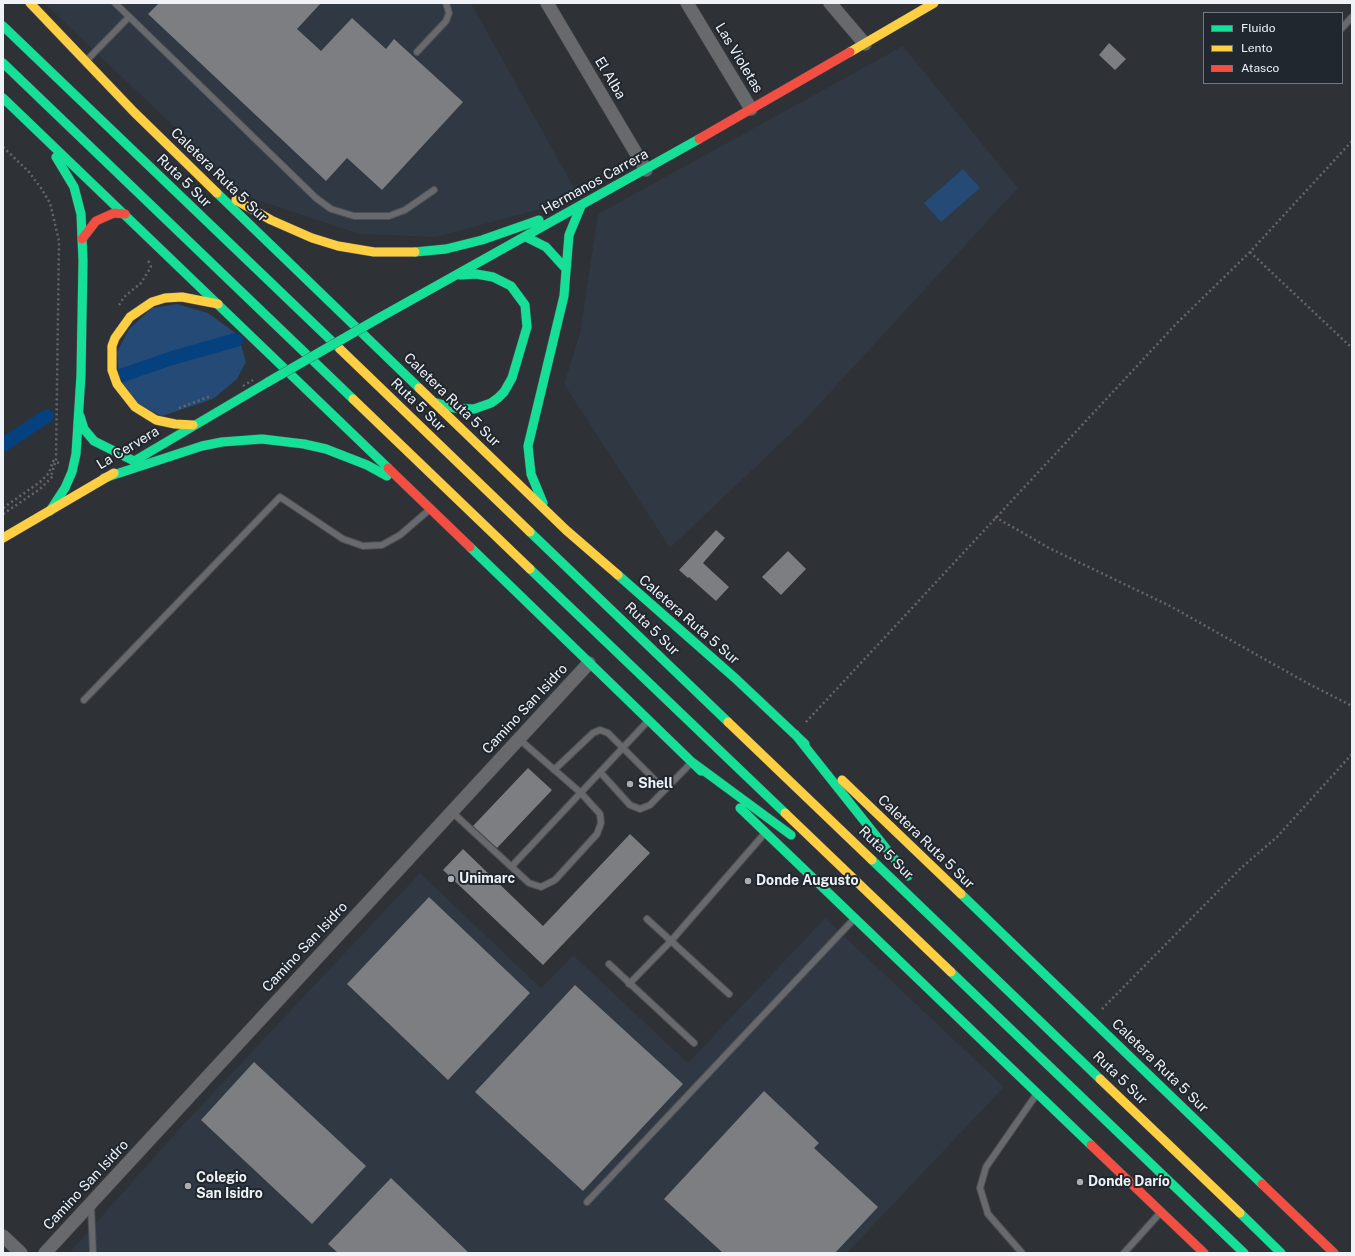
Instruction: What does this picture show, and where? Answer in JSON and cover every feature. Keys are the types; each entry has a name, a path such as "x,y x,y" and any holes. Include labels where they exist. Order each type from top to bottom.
{"main road":[{"name":"Caletera Ruta 5 Sur","path":"30,3 134,112 549,514 594,556 736,680 795,734 1334,1253"},
{"name":"Hermanos Carrera","path":"268,382 379,318 646,170 934,3"},
{"name":"Ruta 5 Sur","path":"3,26 1281,1253"},
{"path":"3,63 1244,1253"},
{"path":"3,98 219,304 589,663 1204,1253"},
{"path":"36,129 63,166 74,187 80,214 82,239 83,268 79,414 76,454 72,472 65,488 50,511"},
{"path":"205,180 248,207 290,229 338,246 374,252 409,253 461,246 581,206"},
{"path":"549,514 531,474 528,446 564,296 569,235 581,206"},
{"path":"82,239 96,221 114,213 125,214"},
{"path":"526,236 546,247 566,269"},
{"path":"434,402 454,408 474,409 490,403 498,398 504,392 512,378 527,327 527,312 525,305 511,286 503,281 484,275 458,275"},
{"path":"193,425 175,424 156,420 135,407 117,384 112,370 112,346 115,338 130,317 152,302 165,298 182,297 219,304"},
{"name":"La Cervera","path":"3,538 268,382"},
{"path":"79,414 84,430 94,441 134,461"},
{"path":"104,478 202,446 242,440 282,440 311,445 347,456 386,476 419,499"},
{"path":"795,734 889,854 915,884"},
{"path":"692,762 870,893"},
{"path":"938,910 991,973"}],"street":[{"name":"El Alba","path":"547,3 646,170"},
{"name":"Las Violetas","path":"687,3 751,110"},
{"path":"830,3 865,44"},
{"name":"Camino San Isidro","path":"45,1253 589,663"},
{"path":"3,1236 21,1253"}],"lane":[{"path":"115,3 316,198 331,208 354,216 389,216 405,210 434,190"},
{"path":"417,52 446,22 449,13 446,3"},
{"path":"1343,27 1352,16"},
{"path":"85,62 129,17"},
{"path":"84,700 280,498 343,539 363,546 382,545 400,536 430,509"},
{"path":"512,866 649,720"},
{"path":"554,770 593,733 600,730 608,733 666,790"},
{"path":"452,812 529,883 541,887 555,880 597,834 601,823 600,814 581,793 519,739"},
{"path":"600,772 630,805 640,809 650,805 692,762"},
{"path":"629,984 671,941 766,832"},
{"path":"587,1202 855,918"},
{"path":"647,919 729,994"},
{"path":"609,964 694,1043"},
{"path":"1022,1253 988,1214 980,1188 986,1167 1037,1094"},
{"path":"91,1203 93,1253"},
{"path":"1124,1253 1161,1212"}],"path":[{"path":"795,734 1177,323 1250,252 1352,142"},
{"path":"3,147 29,172 50,203 59,242 56,460 51,476"},
{"path":"1250,252 1352,348"},
{"path":"176,408 202,400 215,394"},
{"path":"56,460 72,472"},
{"path":"3,508 40,482 49,473 54,461 56,460"},
{"path":"996,517 1049,548 1170,606 1300,680 1352,706"},
{"path":"1092,1020 1241,868 1277,837 1352,754"}],"shaded area":[{"path":"44,3 471,3 577,193 556,205 436,237 359,234 248,197"},
{"path":"903,46 1018,188 802,423 670,548 564,384 580,333 598,214"},
{"path":"963,169 980,188 941,222 924,203"},
{"path":"177,304 208,313 238,335 246,362 237,379 213,399 162,416 133,402 119,383 117,352 129,329 152,308"},
{"path":"420,873 541,988 573,955 688,1063 825,918 1004,1087 847,1253 69,1253 182,1126"}],"building":[{"path":"159,3 321,3 297,29 321,51 352,18 386,49 394,39 463,102 382,190 347,158 326,181 148,14"},
{"path":"1109,43 1126,59 1115,70 1099,55"},
{"path":"716,530 725,538 703,563 729,587 716,601 679,570"},
{"path":"788,551 806,569 781,595 762,577"},
{"path":"528,768 552,790 497,848 473,826"},
{"path":"630,834 650,853 543,965 443,870 463,849 543,926"},
{"path":"429,897 530,993 448,1080 347,984"},
{"path":"575,985 683,1084 583,1191 475,1092"},
{"path":"254,1062 366,1166 312,1224 201,1120"},
{"path":"764,1091 819,1143 814,1148 878,1207 835,1253 723,1253 664,1199"},
{"path":"391,1178 469,1253 338,1253 328,1244"}],"waterway":[{"path":"120,376 172,358 236,340"},
{"path":"3,445 47,416"}],"traffic: fast":[{"path":"3,26 340,349"},
{"path":"3,63 353,399"},
{"path":"3,98 388,468"},
{"path":"379,318 699,139"},
{"path":"50,511 65,488 72,472 76,454 81,375 83,261 81,214 74,187 56,157"},
{"path":"217,193 419,388"},
{"path":"543,503 531,474 528,446 564,296 569,235 581,206"},
{"path":"415,252 446,249 482,240 539,220"},
{"path":"526,237 546,247 566,269"},
{"path":"437,403 454,408 474,409 491,403 498,398 504,392 512,378 527,327 525,305 511,286 493,277 476,274 460,275"},
{"path":"268,382 379,318"},
{"path":"136,460 268,382"},
{"path":"80,416 84,429 94,441 134,461"},
{"path":"104,478 202,446 222,442 262,439 304,444 326,449 367,465 387,476"},
{"path":"530,532 728,722"},
{"path":"470,547 701,771"},
{"path":"530,569 785,813"},
{"path":"618,575 736,679 805,744"},
{"path":"795,734 908,876"},
{"path":"692,762 791,835"},
{"path":"740,808 1091,1145"},
{"path":"872,860 1100,1079"},
{"path":"961,894 1262,1184"},
{"path":"951,972 1244,1253"},
{"path":"1240,1213 1281,1253"}],"traffic: slow":[{"path":"30,3 134,112 217,193"},
{"path":"850,52 934,3"},
{"path":"236,200 271,220 312,238 338,246 374,252 415,252"},
{"path":"193,425 175,424 156,420 135,407 117,384 112,370 112,346 115,338 130,317 152,302 165,298 182,297 218,304"},
{"path":"340,349 530,532"},
{"path":"419,388 566,530 618,575"},
{"path":"353,399 530,569"},
{"path":"3,538 114,473"},
{"path":"728,722 872,860"},
{"path":"842,780 961,894"},
{"path":"785,813 951,972"},
{"path":"1100,1079 1240,1213"}],"traffic: jam":[{"path":"699,139 850,52"},
{"path":"82,239 96,221 114,213 125,214"},
{"path":"388,468 470,547"},
{"path":"1091,1145 1204,1253"},
{"path":"1262,1184 1334,1253"}],"place":[{"name":"Shell","path":"630,784"},
{"name":"Unimarc","path":"451,879"},
{"name":"Donde Augusto","path":"748,881"},
{"name":"Donde Darío","path":"1080,1182"},
{"name":"Colegio San Isidro","path":"188,1186"}]}
